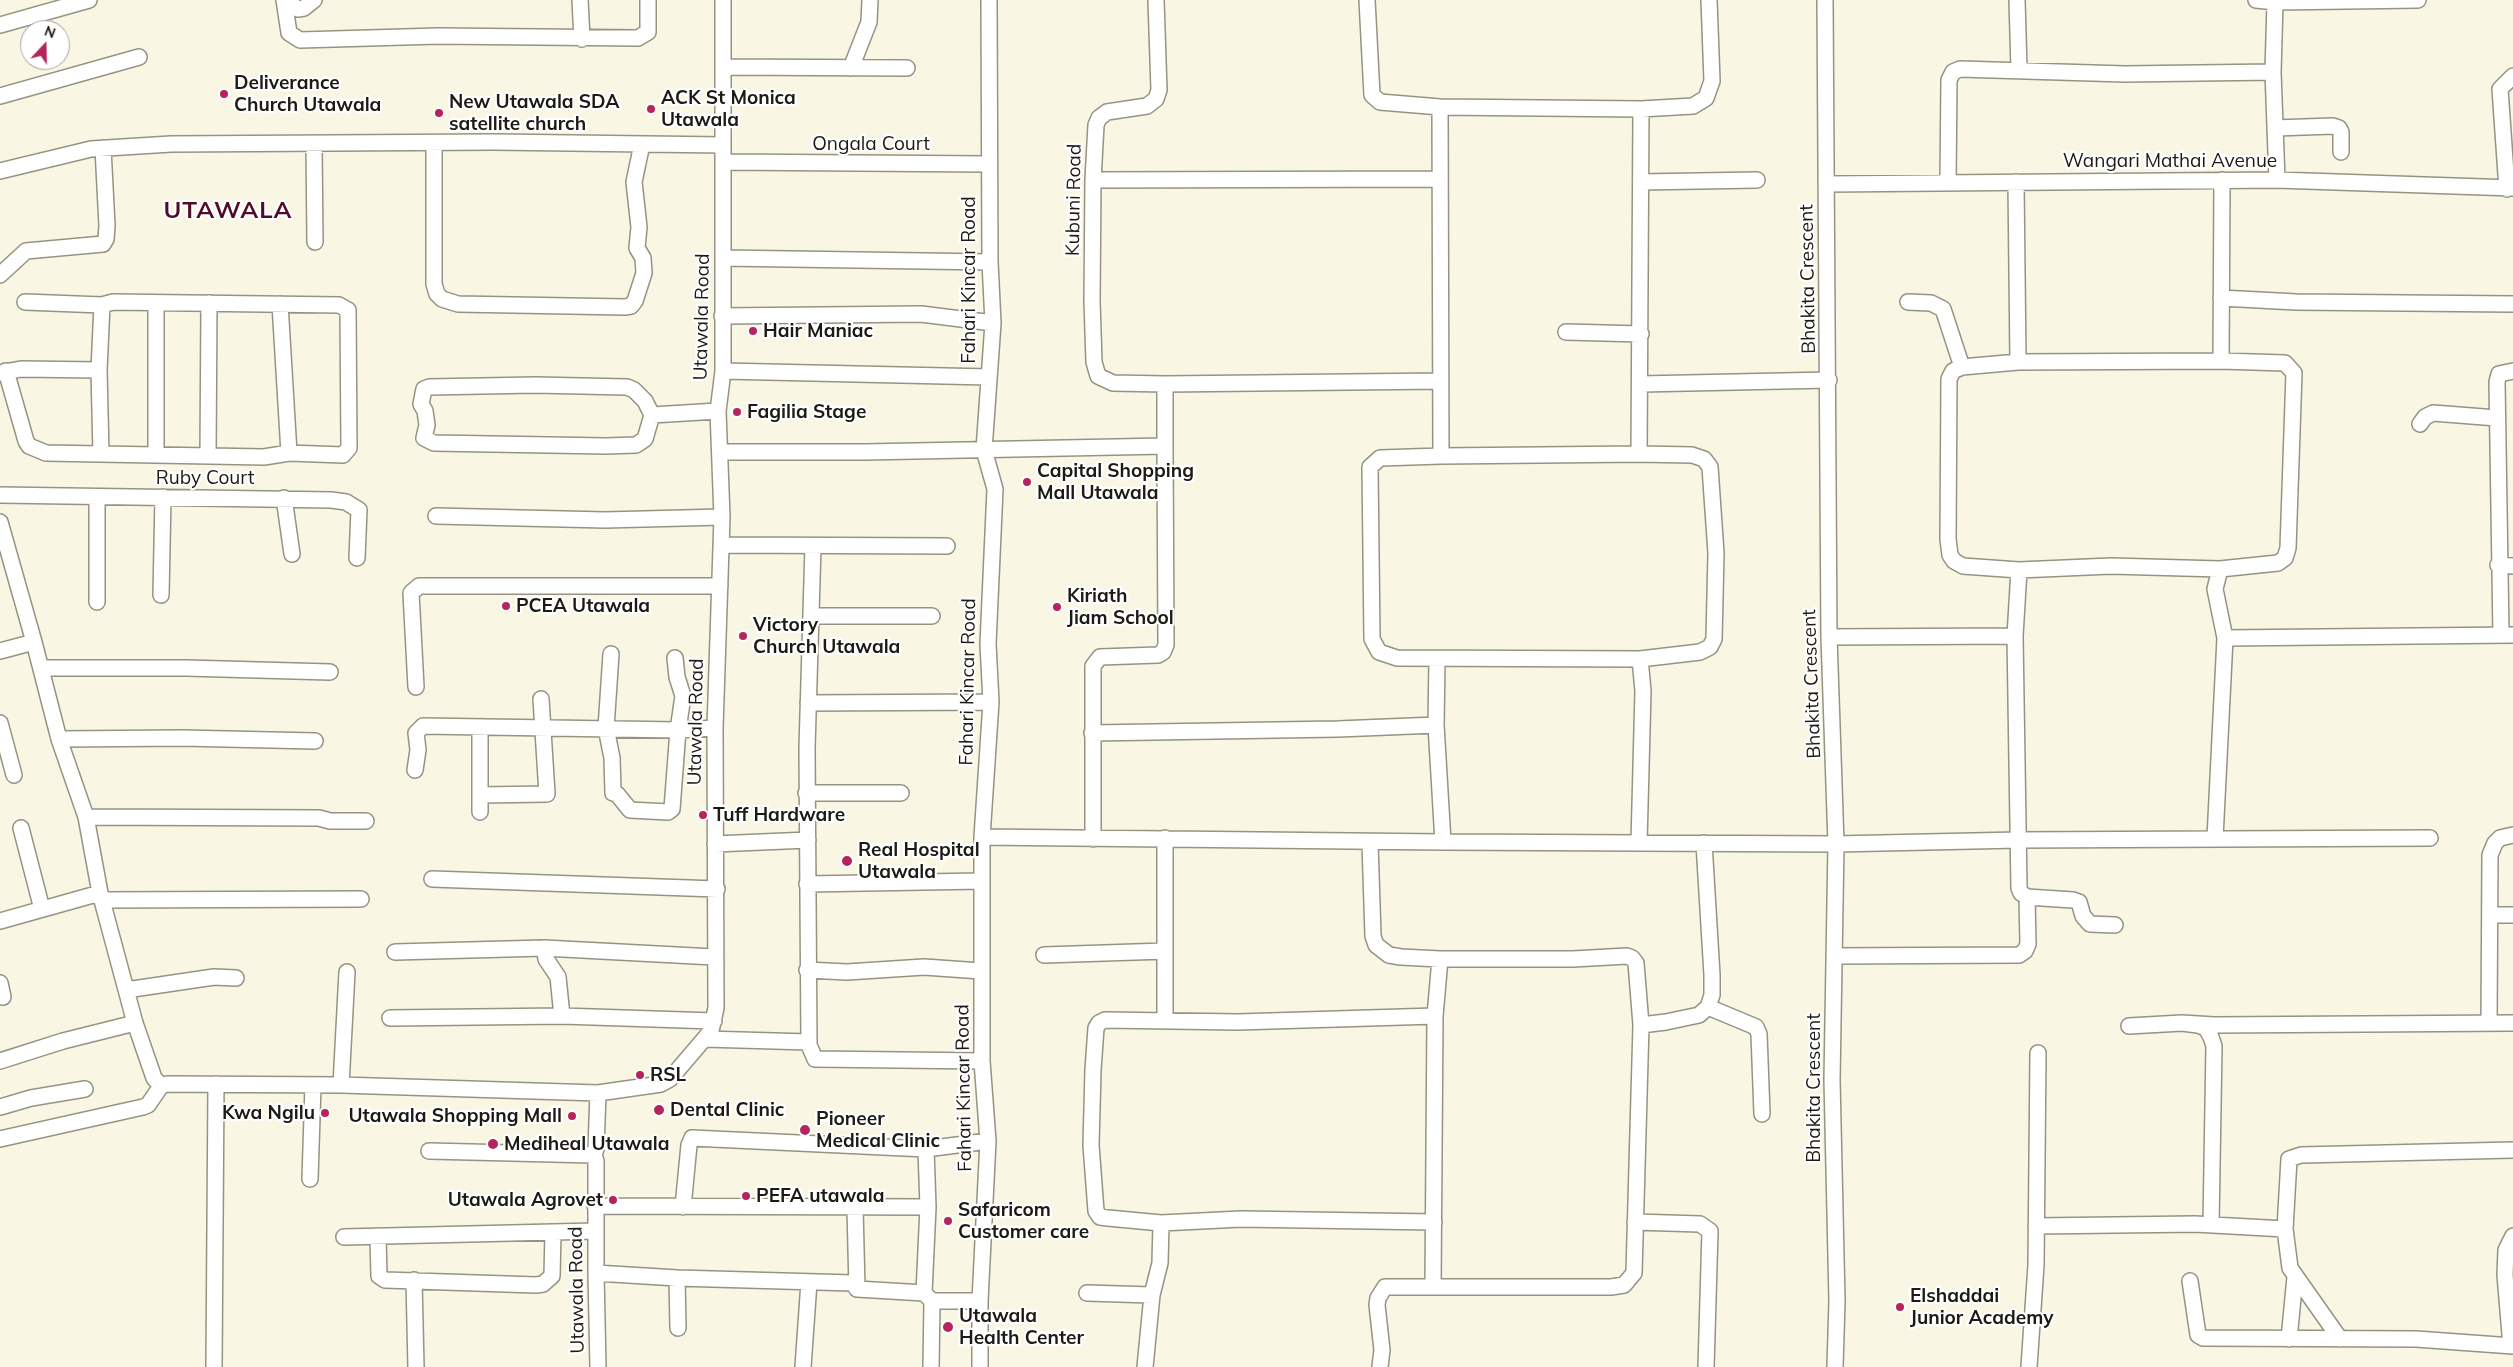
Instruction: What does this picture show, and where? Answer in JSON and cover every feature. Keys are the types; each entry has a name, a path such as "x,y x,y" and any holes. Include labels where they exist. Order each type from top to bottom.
{"street":[{"path":"0,25 89,0"},
{"path":"285,0 292,6 309,4"},
{"path":"285,0 289,33 300,40 438,36 582,39 638,38 648,32 648,0"},
{"path":"580,0 582,39"},
{"name":"Utawala Road","path":"598,1367 595,1231 596,1161 594,1155 596,1149 598,1093 661,1084 670,1079 705,1040 714,1021 717,889 715,728 722,545 721,452 718,411 723,370 723,0"},
{"path":"851,68 869,22 870,0"},
{"name":"Fahari Kincar Road","path":"980,1367 980,1301 988,1141 982,1061 981,881 991,702 988,644 995,490 984,450 993,323 990,262 988,0"},
{"name":"Kubuni Road","path":"1156,0 1159,90 1156,99 1147,106 1107,112 1099,118 1096,125 1093,180 1093,345 1094,362 1098,376 1114,383 1165,384"},
{"path":"1367,0 1372,96 1380,102 1440,107 1642,109 1693,106 1706,98 1712,81 1709,0"},
{"name":"Bhakita Crescent","path":"1825,0 1830,638 1836,844 1832,1080 1838,1301 1835,1367"},
{"path":"2016,0 2019,69"},
{"path":"2256,0 2275,2 2418,0"},
{"path":"2275,2 2274,72 2277,180"},
{"path":"0,96 139,57"},
{"path":"724,67 908,68"},
{"path":"1948,182 1949,80 1953,72 1960,69 2019,69 2125,74 2274,72"},
{"path":"2510,188 2500,89 2513,76"},
{"path":"1440,107 1441,456"},
{"path":"1639,454 1642,109"},
{"path":"2275,128 2333,126 2339,128 2341,132 2341,152"},
{"path":"434,143 434,284 437,294 442,299 458,304 625,308 631,306 635,301 644,273 643,258 637,248 639,227 634,182 642,144"},
{"path":"0,171 103,148 171,144 723,145"},
{"path":"314,144 315,242"},
{"path":"0,275 6,272 26,251 103,244 106,239 107,226 103,148"},
{"name":"Ongala Court","path":"723,162 989,164"},
{"path":"1093,180 1440,179"},
{"path":"1641,182 1756,180"},
{"path":"2220,361 2222,180"},
{"name":"Wangari Mathai Avenue","path":"1827,184 2277,180 2510,188"},
{"path":"2016,182 2018,362"},
{"path":"723,258 990,262"},
{"path":"2221,298 2296,302 2513,304"},
{"path":"25,302 102,305 113,302 280,304 339,305 344,307 349,316 349,422 347,452 343,455 289,453 264,456 46,453 29,446 3,372 99,370"},
{"path":"1908,302 1931,303 1943,309 1962,367"},
{"path":"156,303 156,454"},
{"path":"208,456 209,303"},
{"path":"280,304 289,453"},
{"path":"101,454 99,370 102,305"},
{"path":"722,316 921,314 993,323"},
{"path":"1566,332 1641,334"},
{"path":"2220,361 2285,363 2294,373 2288,548 2285,558 2278,563 2220,569 2111,566 2019,570 1963,566 1954,561 1950,555 1948,539 1949,380 1953,371 1962,367 2018,362 2220,361"},
{"path":"723,370 989,377"},
{"path":"2225,638 2507,635 2497,382 2499,374 2513,371"},
{"path":"1641,384 1829,380"},
{"path":"1093,839 1093,666 1096,659 1100,657 1158,655 1163,652 1166,645 1165,384 1441,381"},
{"path":"429,387 627,387 639,393 652,415 645,439 636,445 434,443 424,438 426,426 425,411 421,404 424,389 429,387"},
{"path":"652,415 718,411"},
{"path":"2420,424 2425,417 2433,413 2497,418"},
{"path":"721,452 984,450 1165,446"},
{"path":"1639,454 1692,455 1704,458 1710,467 1716,553 1714,639 1710,647 1700,652 1640,659 1436,659 1386,657 1379,652 1372,639 1370,467 1380,458 1639,454"},
{"name":"Ruby Court","path":"0,495 284,498 346,502 359,510 357,558"},
{"path":"97,496 97,602"},
{"path":"161,595 163,497"},
{"path":"284,498 292,554"},
{"path":"436,516 605,520 722,517"},
{"path":"0,522 59,739 86,817 101,896 126,990 154,1078 161,1086"},
{"path":"722,545 947,546"},
{"path":"813,546 806,793 809,1042 815,1059 982,1061"},
{"path":"2215,838 2225,638 2215,589 2220,569"},
{"path":"2019,570 2015,636 2019,888 2021,893 2027,897 2079,902 2083,916 2090,924 2115,925"},
{"path":"416,687 411,593 419,586 720,586"},
{"path":"811,616 932,616"},
{"path":"1830,638 2015,636"},
{"path":"0,651 34,642"},
{"path":"611,654 606,728 612,758 613,793 630,810 668,812 672,809 678,730 683,696 677,678 675,658"},
{"path":"1436,659 1436,725 1442,842"},
{"path":"1639,843 1643,691 1640,659"},
{"path":"41,668 195,668 330,672"},
{"path":"480,795 547,794 546,758 541,727 541,699"},
{"path":"808,703 991,702"},
{"path":"0,723 14,775"},
{"path":"1092,733 1338,729 1436,725"},
{"path":"415,770 418,750 417,729 423,726 678,730 715,728"},
{"path":"480,727 480,812"},
{"path":"59,739 182,738 315,741"},
{"path":"806,793 901,793"},
{"path":"86,817 310,818 330,821 366,821"},
{"path":"21,828 42,909"},
{"path":"2489,1022 2492,915 2490,855 2495,843 2500,838 2513,835"},
{"path":"982,837 1164,838 1370,843 1836,844 2215,838 2430,838"},
{"path":"1164,838 1165,1020"},
{"path":"715,844 808,840"},
{"path":"1370,843 1373,936 1376,945 1381,951 1395,956 1440,959 1573,959 1627,956 1636,963 1641,1025 1634,1273 1624,1285 1611,1287 1384,1287 1378,1298 1377,1305 1382,1350 1380,1367"},
{"path":"1641,1025 1666,1022 1699,1014 1708,1007 1712,995 1712,975 1704,843"},
{"path":"432,879 717,889"},
{"path":"807,884 981,881"},
{"path":"0,921 42,909 101,896 361,899"},
{"path":"1834,956 2019,955 2025,951 2028,944 2027,897"},
{"path":"2492,915 2513,915"},
{"path":"396,952 544,948 714,957"},
{"path":"544,948 546,958 558,976 562,1016"},
{"path":"1044,955 1165,952"},
{"path":"1434,1287 1435,1016 1440,959"},
{"path":"807,970 848,972 924,967 981,971"},
{"path":"342,1085 347,972"},
{"path":"126,990 214,977 236,978"},
{"path":"1708,1007 1756,1028 1759,1034 1762,1114"},
{"path":"390,1018 562,1016 714,1021"},
{"path":"1434,1222 1242,1219 1161,1223 1100,1217 1096,1211 1091,1145 1096,1028 1099,1023 1105,1020 1238,1022 1435,1016"},
{"path":"0,1061 63,1041 136,1023"},
{"path":"2182,1023 2198,1024 2206,1028 2214,1046 2211,1225"},
{"path":"2129,1026 2182,1023 2214,1025 2513,1023"},
{"path":"705,1040 809,1042"},
{"path":"2029,1367 2036,1266 2038,1053"},
{"path":"0,1139 144,1107 148,1105 161,1086 167,1084 342,1085 598,1093"},
{"path":"214,1367 216,1084"},
{"path":"310,1179 313,1085"},
{"path":"0,1106 32,1098 86,1089"},
{"path":"683,1208 692,1138 926,1149 988,1141"},
{"path":"926,1149 931,1367"},
{"path":"2340,1339 2295,1277 2288,1260 2285,1229 2289,1159 2301,1155 2513,1150"},
{"path":"429,1151 594,1155"},
{"path":"595,1206 683,1208 928,1207"},
{"path":"855,1208 857,1289"},
{"path":"1636,1222 1700,1224 1710,1231 1706,1367"},
{"path":"1145,1367 1152,1295 1160,1263 1161,1223"},
{"path":"2036,1226 2211,1225 2285,1229"},
{"path":"344,1237 595,1231"},
{"path":"378,1236 379,1276 381,1279 543,1284 552,1276 553,1272 553,1232"},
{"path":"2190,1281 2200,1337 2416,1339 2512,1346 2505,1275 2506,1250 2513,1236"},
{"path":"596,1273 677,1278 853,1283 857,1289 980,1301"},
{"path":"2288,1339 2295,1277"},
{"path":"677,1278 678,1328"},
{"path":"414,1280 416,1367"},
{"path":"803,1367 809,1282"},
{"path":"1087,1293 1152,1295"}],"place":[{"name":"Deliverance Church Utawala","path":"224,94"},
{"name":"ACK St Monica Utawala","path":"651,109"},
{"name":"New Utawala SDA satellite church","path":"439,113"},
{"name":"Hair Maniac","path":"753,331"},
{"name":"Fagilia Stage","path":"737,412"},
{"name":"Capital Shopping Mall Utawala","path":"1027,482"},
{"name":"PCEA Utawala","path":"506,606"},
{"name":"Kiriath Jiam School","path":"1057,607"},
{"name":"Victory Church Utawala","path":"743,636"},
{"name":"Tuff Hardware","path":"703,815"},
{"name":"Real Hospital Utawala","path":"847,861"},
{"name":"RSL","path":"640,1075"},
{"name":"Dental Clinic","path":"659,1110"},
{"name":"Kwa Ngilu","path":"325,1113"},
{"name":"Utawala Shopping Mall","path":"572,1116"},
{"name":"Pioneer Medical Clinic","path":"805,1130"},
{"name":"Mediheal Utawala","path":"493,1144"},
{"name":"PEFA utawala","path":"746,1196"},
{"name":"Utawala Agrovet","path":"613,1200"},
{"name":"Safaricom Customer care","path":"948,1221"},
{"name":"Elshaddai Junior Academy","path":"1900,1307"},
{"name":"Utawala Health Center","path":"948,1327"}],"district":[{"name":"UTAWALA","path":"228,211"}]}
